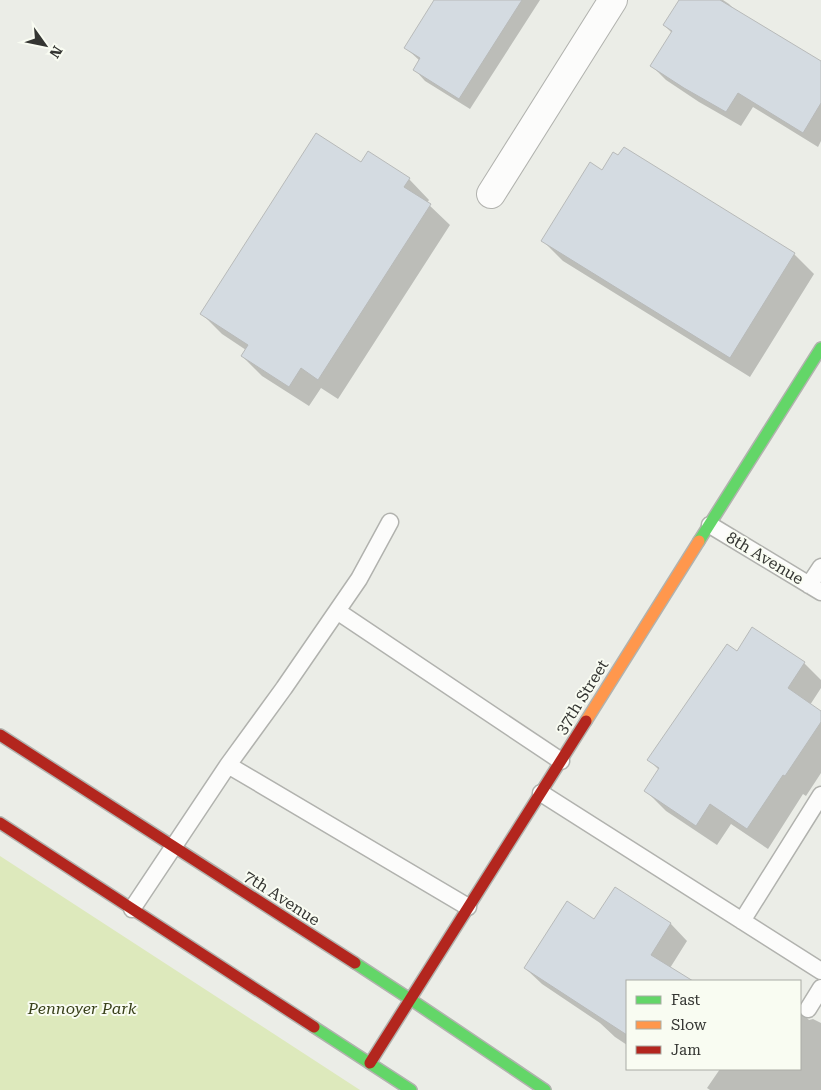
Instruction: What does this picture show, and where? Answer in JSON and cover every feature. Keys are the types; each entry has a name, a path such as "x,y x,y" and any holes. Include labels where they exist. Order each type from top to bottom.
{"street":[{"path":"492,194 613,0"},
{"name":"37th Street","path":"370,1063 821,348"},
{"name":"7th Avenue","path":"0,735 410,999 545,1090"},
{"path":"0,823 411,1090"}],"lane":[{"path":"132,909 228,765 359,579 390,522"},
{"name":"8th Avenue","path":"710,525 815,589"},
{"path":"815,589 821,567"},
{"path":"337,611 561,761"},
{"path":"228,765 468,907"},
{"path":"541,793 821,971"},
{"path":"742,921 821,795"},
{"path":"808,1010 821,988"}],"green space":[{"name":"Pennoyer Park","path":"0,856 360,1090 0,1090"}],"building":[{"path":"434,0 522,0 459,99 413,70 420,58 404,48"},
{"path":"679,0 720,0 821,61 821,103 803,133 738,93 726,112 650,66 672,31 663,25"},
{"path":"316,133 361,162 368,151 410,178 404,187 431,204 318,380 301,368 289,387 241,356 248,345 200,314"},
{"path":"624,147 795,253 730,358 541,241 590,162 602,170 613,152 618,155"},
{"path":"752,627 805,662 788,688 821,711 821,722 747,829 710,804 696,826 644,791 659,768 647,760 727,644 737,651"},
{"path":"615,887 671,923 651,955 691,980 626,980 626,1034 524,968 567,901 594,919"}],"traffic: fast":[{"path":"699,541 821,348"},
{"path":"355,963 545,1090"},
{"path":"314,1027 411,1090"}],"traffic: slow":[{"path":"586,721 699,541"}],"traffic: jam":[{"path":"370,1063 586,721"},
{"path":"0,735 355,963"},
{"path":"0,823 314,1027"}]}
